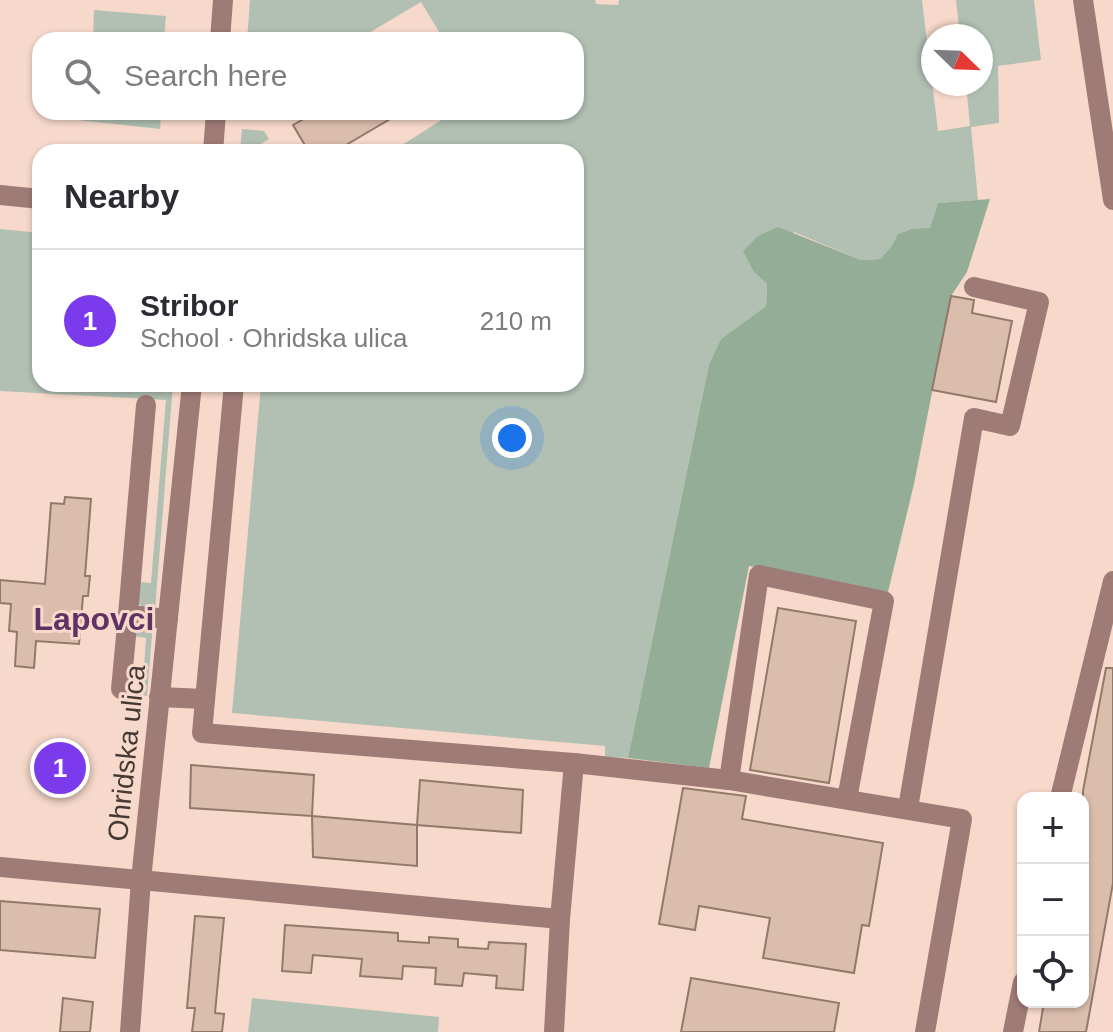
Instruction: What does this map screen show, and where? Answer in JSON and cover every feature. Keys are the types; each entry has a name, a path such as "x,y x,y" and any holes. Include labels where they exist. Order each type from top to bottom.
{"street":[{"path":"221,32 223,0"},
{"path":"1083,0 1113,200"},
{"path":"214,144 215,120"},
{"path":"0,195 32,198"},
{"path":"908,808 974,418 1010,426 1039,302 974,287"},
{"name":"Ohridska ulica","path":"130,1032 141,880 191,392"},
{"path":"233,392 202,733 574,763 729,780 962,819 925,1032"},
{"path":"121,689 146,405"},
{"path":"729,780 759,575 884,601 847,799"},
{"path":"1061,792 1113,581"},
{"path":"128,615 168,619"},
{"path":"159,697 205,699"},
{"path":"554,1032 574,763"},
{"path":"0,867 560,919"},
{"path":"1013,1032 1018,1008"}],"green space":[{"path":"250,0 595,0 596,4 618,5 619,0 922,0 925,24 921,24 921,96 934,96 938,131 970,126 967,96 993,96 993,24 959,24 956,0 1034,0 1041,60 998,66 999,123 971,127 978,200 938,203 930,229 911,229 898,234 880,259 861,260 794,232 754,272 767,284 766,306 721,339 709,364 628,758 605,757 605,746 232,713 260,392 584,392 584,144 404,144 441,120 584,120 584,32 439,32 421,2 370,32 248,32"},
{"path":"94,10 166,16 165,32 93,32"},
{"path":"78,120 161,120 160,129"},
{"path":"242,129 264,131 269,139 261,144 241,144"},
{"path":"990,199 967,272 951,296 914,484 888,592 749,566 709,768 628,758 709,364 721,339 766,306 767,284 754,272 743,251 758,236 778,227 861,260 880,259 898,234 911,229 930,228 938,203"},
{"path":"0,229 32,232 32,392 172,392 155,610 143,608 137,602 139,582 151,583 166,400 0,391"},
{"path":"153,623 147,696 142,696 146,638 134,636 143,624"},
{"path":"252,998 439,1017 438,1032 248,1032"}],"building":[{"path":"302,120 388,120 348,144 304,144 293,125"},
{"path":"951,296 974,300 972,313 1012,321 996,402 932,390"},
{"path":"65,497 91,499 85,576 90,576 88,596 83,596 79,644 36,641 34,668 15,666 17,632 9,631 11,604 0,603 0,580 45,584 51,503 64,504"},
{"path":"778,608 856,621 829,783 750,770"},
{"path":"1106,668 1113,668 1113,883 1086,1032 1039,1032 1043,1008 1089,1008 1089,792 1083,791"},
{"path":"191,765 314,775 312,816 190,808"},
{"path":"420,780 523,790 521,833 417,825"},
{"path":"683,788 746,796 742,819 883,843 869,926 862,925 854,973 763,958 770,918 699,906 695,930 659,924"},
{"path":"312,816 417,825 417,866 313,857"},
{"path":"0,901 100,909 95,958 0,950"},
{"path":"195,916 224,918 215,1013 224,1014 222,1032 192,1032 195,1008 187,1008"},
{"path":"285,925 398,933 398,941 429,943 429,937 458,939 458,947 488,949 489,942 526,944 523,990 496,988 497,976 464,973 462,986 435,984 436,968 403,966 402,979 360,976 362,959 313,955 311,973 282,971"},
{"path":"691,978 839,1003 834,1032 681,1032"},
{"path":"63,998 93,1002 90,1032 60,1032"}],"place":[{"name":"Stribor","path":"60,768"}],"district":[{"name":"Lapovci","path":"94,619"}]}
